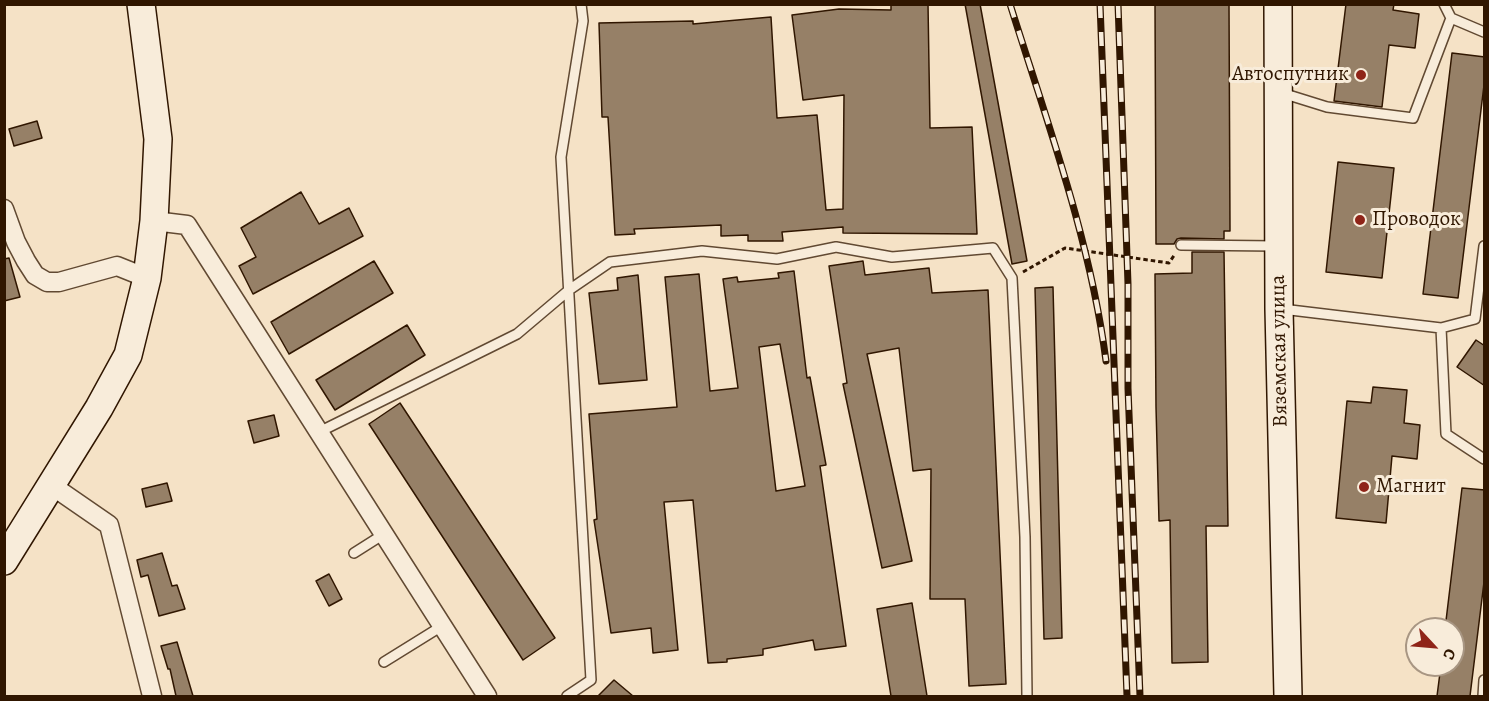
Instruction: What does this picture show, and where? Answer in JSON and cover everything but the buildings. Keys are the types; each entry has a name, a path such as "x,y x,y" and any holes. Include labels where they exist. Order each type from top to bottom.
{"street":[{"path":"4,561 99,408 128,355 147,278 154,221 158,139 141,4"},
{"name":"Вяземская улица","path":"1278,4 1278,246 1288,696"},
{"path":"4,209 16,242 26,261 35,275 47,282 59,282 117,266 147,278"},
{"path":"154,221 187,225 487,696"},
{"path":"51,485 109,525 152,696"}],"lane":[{"path":"567,696 591,680 561,157 583,21 581,4"},
{"path":"1444,4 1451,18 1485,32"},
{"path":"1277,92 1328,107 1413,118 1451,18"},
{"path":"1180,245 1278,246"},
{"path":"1475,319 1485,246"},
{"path":"319,432 517,334 569,290 610,262 702,251 777,258 836,247 892,257 993,248 1012,278 1025,537 1027,696"},
{"path":"1279,309 1441,328 1475,319 1485,326"},
{"path":"1441,328 1446,434 1485,459"},
{"path":"354,553 384,534"},
{"path":"384,662 442,626"},
{"path":"1482,696 1485,680"}],"path":[{"path":"1012,278 1065,248 1169,263 1180,245"}],"railway":[{"path":"1010,4 1078,225 1099,315 1106,361"},
{"path":"1100,4 1127,696"},
{"path":"1118,4 1128,284 1128,388 1140,696"}],"place":[{"name":"Автоспутник","path":"1361,75"},
{"name":"Проводок","path":"1360,220"},
{"name":"Магнит","path":"1364,487"}]}
